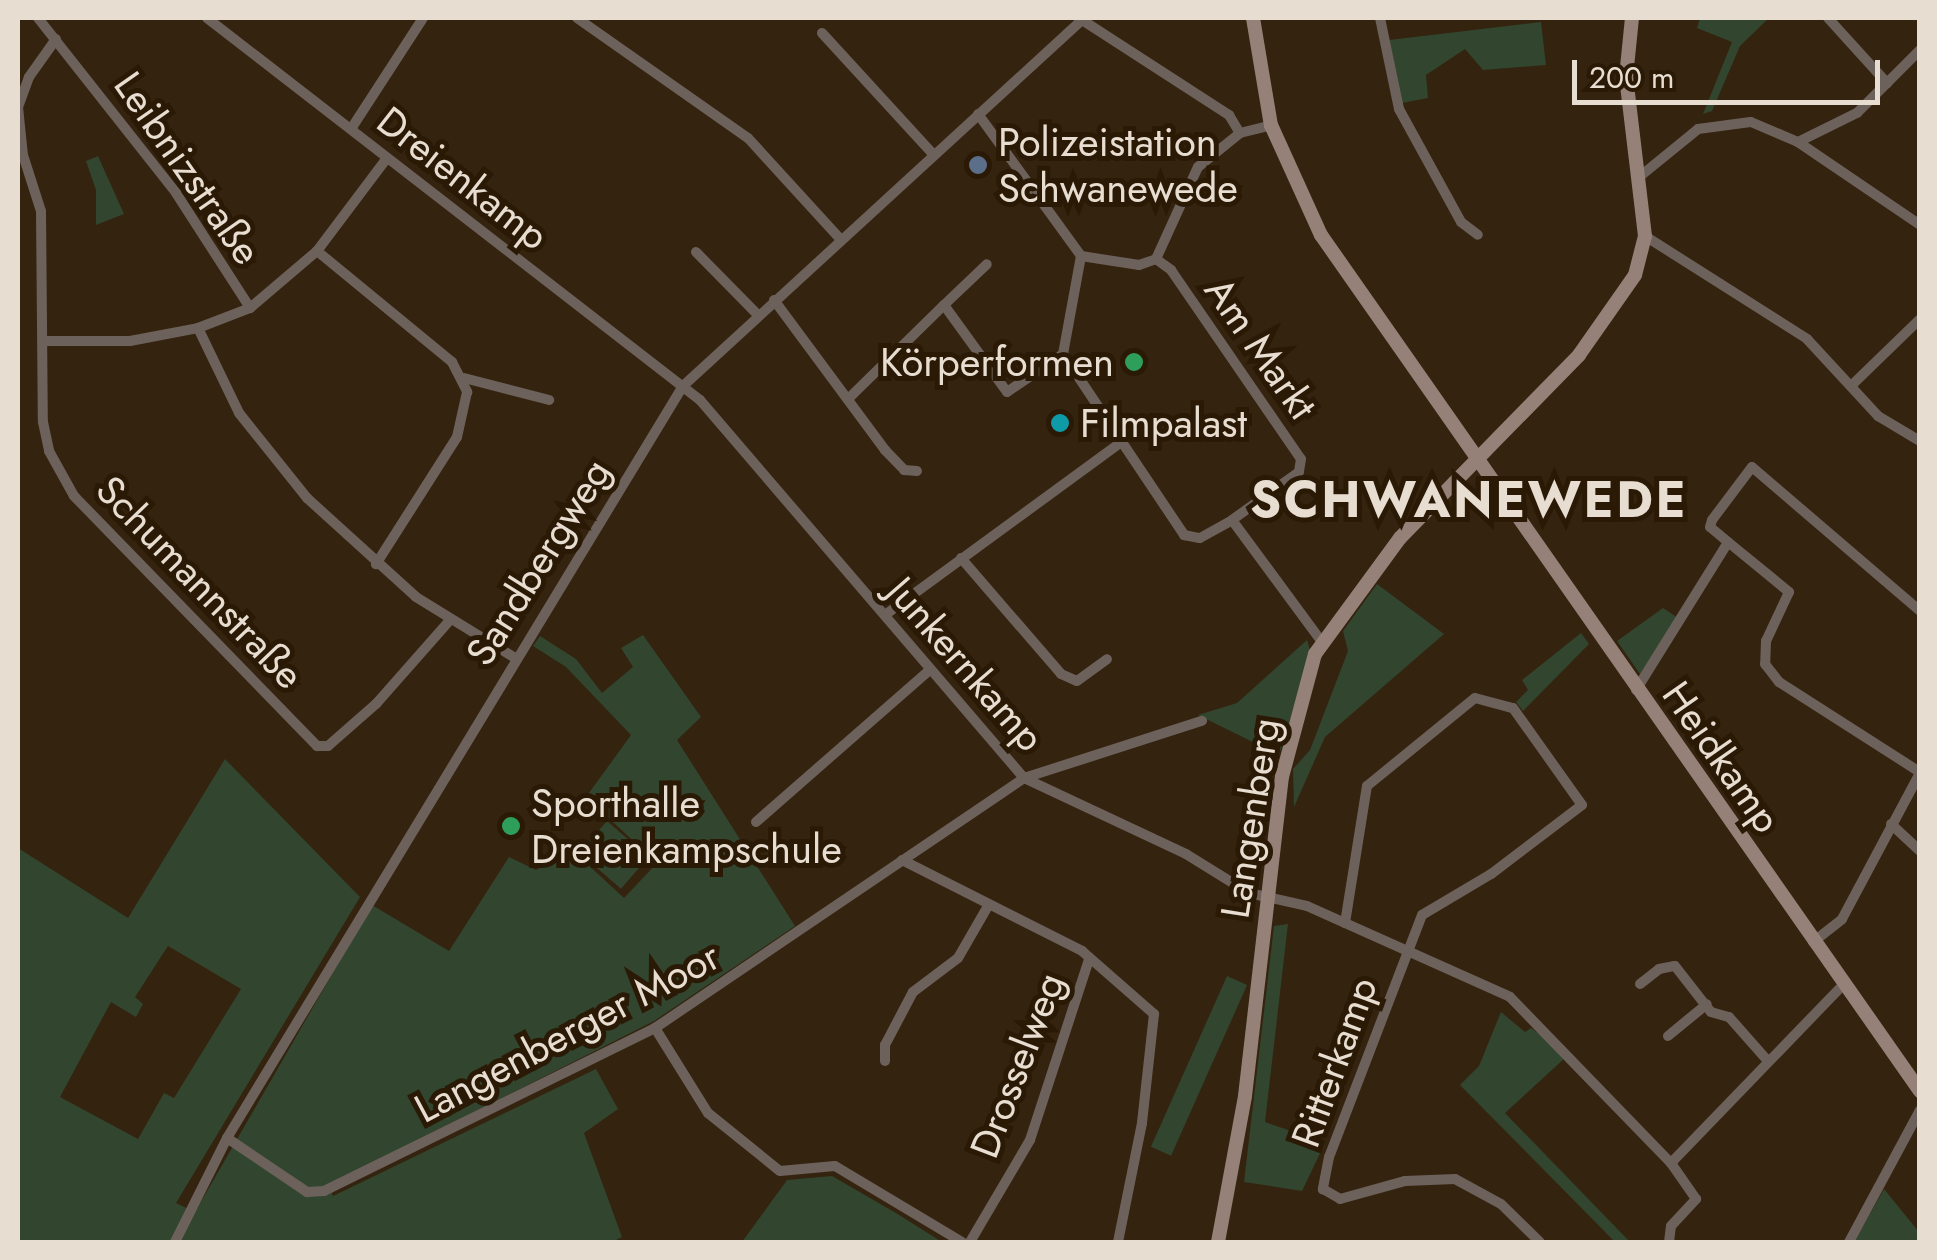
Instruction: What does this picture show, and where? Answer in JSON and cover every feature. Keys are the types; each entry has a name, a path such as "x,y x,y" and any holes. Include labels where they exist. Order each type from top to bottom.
{"main road":[{"name":"Heidkamp","path":"1252,18 1272,125 1322,236 1920,1091"},
{"path":"1632,18 1626,77 1644,236"},
{"name":"Langenberg","path":"1218,1242 1245,1096 1282,777 1322,642 1392,548 1602,328 1635,275 1644,236"}],"street":[{"name":"Leibnizstraße","path":"38,18 176,193 250,308"},
{"name":"Dreienkamp","path":"207,18 683,386"},
{"path":"350,129 423,18"},
{"path":"577,18 748,138 841,240"},
{"path":"1081,18 1228,115 1240,133"},
{"name":"Sandbergweg","path":"175,1242 227,1138 514,658 683,386 1081,18"},
{"path":"1380,18 1399,109 1461,222 1478,234"},
{"path":"1828,18 1887,83"},
{"path":"822,34 933,154"},
{"name":"Schumannstraße","path":"56,40 35,66 18,107 23,155 41,211 43,422 49,451 74,496 317,746 328,746 376,704 450,620"},
{"path":"1798,142 1848,118 1920,50"},
{"path":"944,305 1007,392 1063,354 1081,256 978,114"},
{"path":"1638,178 1713,123 1751,122 1798,142 1920,225"},
{"path":"1156,259 1198,167 1240,133 1272,125"},
{"path":"43,341 130,341 198,328 250,308 316,251 387,158"},
{"path":"1644,236 1807,339 1853,384 1878,416 1920,441"},
{"path":"316,251 464,378 549,400"},
{"path":"696,252 758,315"},
{"name":"Am Markt","path":"1063,354 1184,535 1200,538 1299,472 1302,459 1171,270 1156,259 1139,265 1081,256"},
{"path":"848,398 987,264"},
{"path":"774,300 884,450 904,470 917,472"},
{"path":"1853,384 1920,319"},
{"path":"198,328 246,424 307,498 376,564 450,620 514,658"},
{"path":"376,564 457,438 467,404 464,378"},
{"name":"Junkernkamp","path":"683,386 1024,778 1267,897 1345,923 1510,997 1530,1013 1671,1163"},
{"path":"885,615 1122,442"},
{"path":"1813,942 1842,919 1920,773 1779,682 1765,664 1766,641 1790,592 1710,527 1712,520 1752,467 1920,611"},
{"path":"1232,520 1322,642"},
{"path":"1636,690 1728,542"},
{"path":"961,558 1061,674 1082,679 1107,660"},
{"path":"756,822 931,669"},
{"path":"1345,923 1367,786 1476,698 1513,708 1582,805 1492,874 1422,915 1406,951"},
{"name":"Langenberger Moor","path":"227,1138 307,1192 324,1192 655,1028 1024,778 1202,721"},
{"path":"1891,824 1920,851"},
{"path":"902,860 1090,960 1150,1009 1155,1021 1118,1242"},
{"path":"885,1061 886,1045 913,992 958,958 988,906"},
{"name":"Ritterkamp","path":"1406,951 1328,1157 1323,1189 1340,1199 1405,1180 1455,1179 1501,1204 1540,1242"},
{"name":"Drosselweg","path":"970,1242 1030,1140 1090,960"},
{"path":"1640,984 1658,969 1676,966 1706,1004 1729,1017 1767,1060"},
{"path":"1669,1242 1664,1238 1671,1226 1696,1198 1671,1163 1843,985"},
{"path":"1668,1036 1706,1004"},
{"path":"655,1028 708,1112 780,1171 835,1166 962,1242"},
{"path":"1849,1242 1920,1110"}],"green space":[{"path":"1700,18 1769,18 1740,46 1712,111 1703,114 1732,42 1697,28"},
{"path":"1541,22 1546,65 1483,70 1465,49 1426,75 1428,98 1402,103 1389,40"},
{"path":"98,156 124,214 96,225 96,190 86,161"},
{"path":"1377,584 1444,634 1325,737 1294,807 1293,769 1310,750 1348,651 1343,631"},
{"path":"1663,608 1678,618 1640,674 1617,641"},
{"path":"1581,633 1589,644 1523,711 1516,702 1528,690 1522,680"},
{"path":"643,635 701,717 677,740 795,926 654,1021 329,1186 333,1196 596,1069 618,1109 584,1133 622,1237 612,1242 18,1242 18,848 128,918 225,759 360,897 176,1203 195,1212 372,905 449,951 509,857 536,870 571,849 624,898 657,863 586,797 631,735 566,667 533,646 540,636 576,659 602,693 633,667 621,648","holes":["168,946 241,989 174,1098 164,1093 138,1139 60,1097 111,1002 136,1017 143,1004 135,997"]},
{"path":"1307,640 1311,654 1279,755 1198,715 1237,703"},
{"path":"607,821 649,857 621,889 579,853"},
{"path":"1288,924 1265,1122 1325,1143 1302,1191 1244,1182 1274,926"},
{"path":"1227,976 1247,985 1171,1156 1151,1147"},
{"path":"1501,1012 1525,1032 1531,1028 1548,1040 1565,1058 1505,1113 1630,1242 1615,1242 1460,1085 1479,1066"},
{"path":"832,1176 942,1242 742,1242 787,1180"},
{"path":"1884,1189 1919,1232 1919,1242 1854,1242"}],"place":[{"name":"Polizeistation Schwanewede","path":"978,165"},
{"name":"Körperformen","path":"1134,362"},
{"name":"Filmpalast","path":"1060,423"},
{"name":"Sporthalle Dreienkampschule","path":"511,826"}],"district":[{"name":"SCHWANEWEDE","path":"1469,500"}]}
